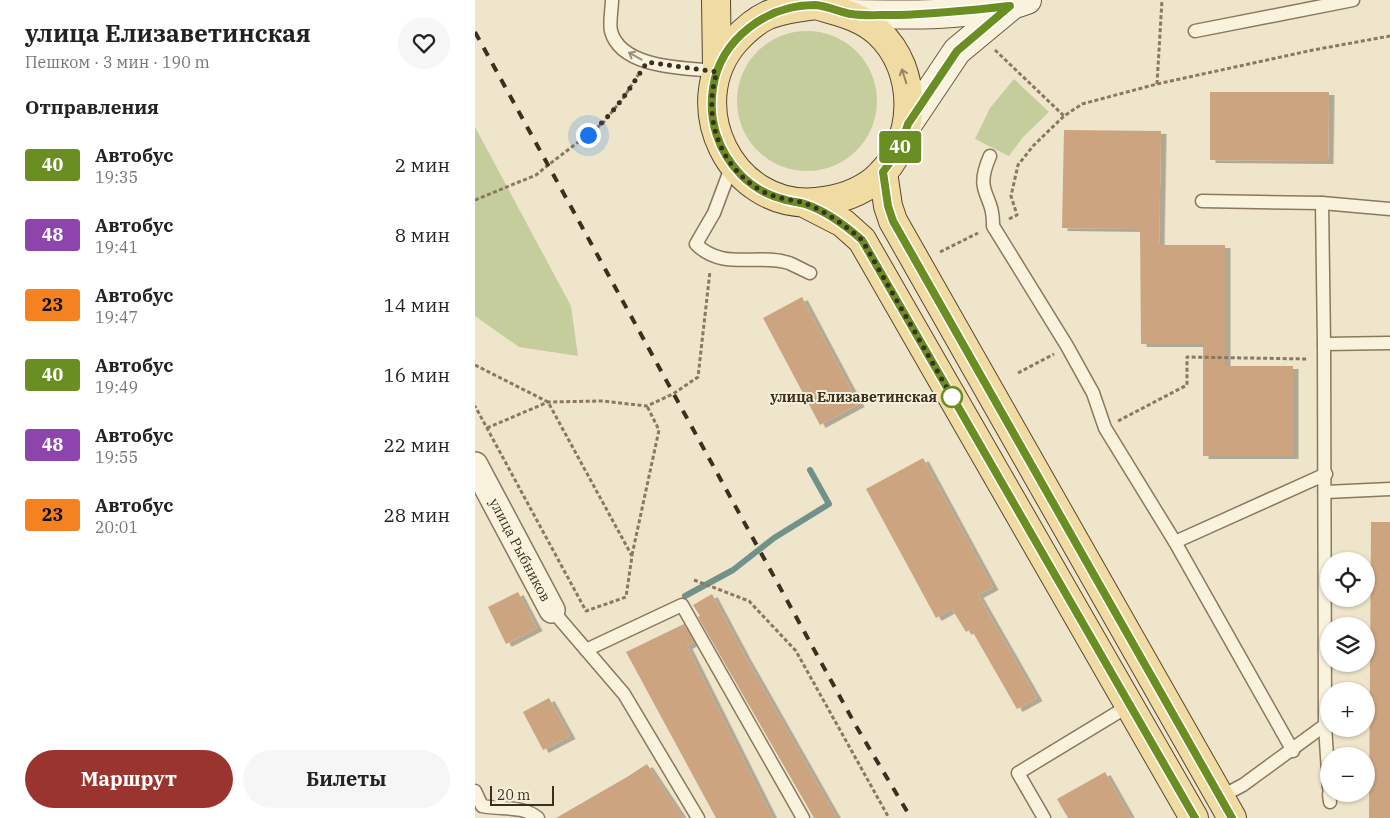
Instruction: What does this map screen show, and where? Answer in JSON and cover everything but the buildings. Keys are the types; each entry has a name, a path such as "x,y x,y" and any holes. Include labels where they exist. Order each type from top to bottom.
{"main road":[{"path":"716,0 718,32 717,72 711,99 712,117 716,134 732,165 753,185 765,193 784,200 804,204 843,224 862,240 1195,818"},
{"path":"717,72 728,49 752,25 766,16 809,3 851,14 892,15 1019,3"},
{"path":"804,204 832,201 858,191 883,172 899,150 908,124 957,51 1019,3"},
{"path":"851,14 878,32 899,59 909,91 908,124"},
{"path":"883,172 888,206 893,221 1226,807"}],"street":[{"name":"улица Рыбников","path":"475,465 551,610"}],"lane":[{"path":"612,0 611,31 617,42 633,56 647,62 717,72"},
{"path":"1195,32 1353,0"},
{"path":"990,156 983,172 982,189 993,211 993,226 1067,346 1093,393 1105,428 1175,542 1293,751"},
{"path":"732,165 714,213 696,244 720,258 787,263 810,273"},
{"path":"1202,201 1322,203 1390,209"},
{"path":"1322,203 1326,474 1325,682"},
{"path":"1324,344 1390,344"},
{"path":"1175,542 1326,474"},
{"path":"1326,492 1390,489"},
{"path":"586,650 682,604 803,818"},
{"path":"551,610 624,694 698,818"},
{"path":"1044,818 1018,773 1130,705"},
{"path":"1226,807 1243,786 1293,751 1320,729"},
{"path":"475,791 482,806 501,810 519,808 538,818"}],"path":[{"path":"1157,84 1162,0"},
{"path":"941,252 1017,214 1011,196 1019,165 1033,146 1064,116 1082,104 1157,84 1313,50 1390,36"},
{"path":"995,50 1064,116"},
{"path":"475,200 536,175 603,123 624,98 647,62"},
{"path":"487,428 548,402 603,401 647,406 673,394 698,377 711,254"},
{"path":"1105,428 1187,385 1187,357 1325,359"},
{"path":"1018,373 1043,360"},
{"path":"475,365 548,402 632,556"},
{"path":"475,406 586,611 627,597 632,556 659,430 647,406"},
{"path":"694,580 749,601 796,651 889,818"}],"green space":[{"path":"807,31 821,32 834,36 846,42 857,51 866,62 872,74 876,87 876,115 872,128 866,140 857,151 846,160 834,166 821,170 807,171 793,170 780,166 768,160 757,151 748,140 742,128 738,115 737,101 738,87 742,74 748,62 757,51 768,42 780,36 793,32"},
{"path":"1014,79 1049,112 1023,137 1009,156 975,139 990,108"},
{"path":"475,127 571,306 578,356 519,347 475,316"}],"waterway":[{"path":"685,596 733,570 774,538 829,504 810,470"}],"railway":[{"path":"475,32 856,726 911,818"}],"bus line":[{"name":"40","path":"1195,818 862,240 843,224 804,204 784,200 765,193 742,176 732,165 723,150 716,134 712,117 711,99 717,72 728,49 745,30 766,16 790,8 816,5 851,14 892,15 1010,6 957,51 923,99 908,124 899,150 883,172 888,206 893,221 1232,818"}],"place":[{"name":"улица Елизаветинская","path":"952,397"}],"route":[{"path":"588,135 603,123 624,98 647,62 717,72 711,99 712,117 716,134 732,165 742,176 765,193 784,200 804,204 843,224 862,240 955,402 952,397"}]}
